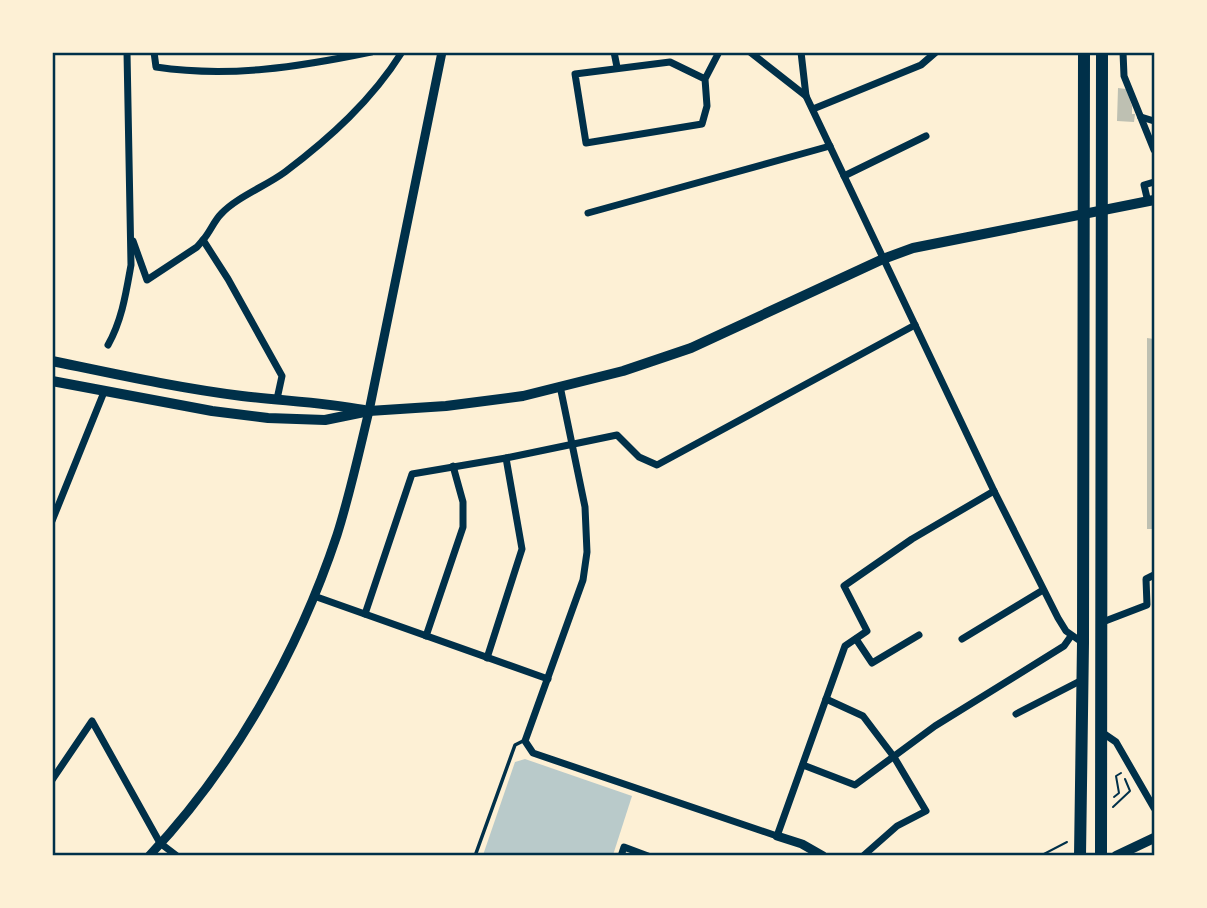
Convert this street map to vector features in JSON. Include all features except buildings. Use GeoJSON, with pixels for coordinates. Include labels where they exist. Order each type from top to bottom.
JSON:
{"type":"FeatureCollection","features":[{"type":"Feature","properties":{"kind":"highway"},"geometry":{"type":"LineString","coordinates":[[1080,856],[1083,680],[1084,52]]}},
{"type":"Feature","properties":{"kind":"highway"},"geometry":{"type":"LineString","coordinates":[[1101,856],[1102,52]]}},
{"type":"Feature","properties":{"kind":"main road"},"geometry":{"type":"LineString","coordinates":[[52,381],[212,411],[268,418],[324,420],[369,411],[523,396],[623,371],[691,348],[883,259],[913,248],[1151,201]]}},
{"type":"Feature","properties":{"kind":"main road"},"geometry":{"type":"LineString","coordinates":[[52,361],[208,391],[277,400],[318,401],[369,411]]}},
{"type":"Feature","properties":{"kind":"main road"},"geometry":{"type":"LineString","coordinates":[[1116,856],[1154,838]]}},
{"type":"Feature","properties":{"kind":"street"},"geometry":{"type":"LineString","coordinates":[[108,345],[116,332],[126,298],[131,265],[127,52]]}},
{"type":"Feature","properties":{"kind":"street"},"geometry":{"type":"LineString","coordinates":[[154,52],[156,66],[211,72],[305,66],[371,52]]}},
{"type":"Feature","properties":{"kind":"street"},"geometry":{"type":"LineString","coordinates":[[131,233],[147,280],[197,247],[222,213],[284,173],[335,132],[390,72],[402,52]]}},
{"type":"Feature","properties":{"kind":"street"},"geometry":{"type":"LineString","coordinates":[[149,856],[210,781],[240,736],[289,650],[314,596],[338,532],[369,411],[442,52]]}},
{"type":"Feature","properties":{"kind":"street"},"geometry":{"type":"LineString","coordinates":[[614,52],[617,67]]}},
{"type":"Feature","properties":{"kind":"street"},"geometry":{"type":"LineString","coordinates":[[705,79],[670,62],[575,74],[586,143],[702,124],[707,106],[705,79],[719,52]]}},
{"type":"Feature","properties":{"kind":"street"},"geometry":{"type":"LineString","coordinates":[[751,52],[806,96],[813,108],[1043,590],[1066,631],[1083,643]]}},
{"type":"Feature","properties":{"kind":"street"},"geometry":{"type":"LineString","coordinates":[[801,52],[806,96]]}},
{"type":"Feature","properties":{"kind":"street"},"geometry":{"type":"LineString","coordinates":[[813,108],[921,65],[936,52]]}},
{"type":"Feature","properties":{"kind":"street"},"geometry":{"type":"LineString","coordinates":[[1123,52],[1124,76],[1154,150]]}},
{"type":"Feature","properties":{"kind":"street"},"geometry":{"type":"LineString","coordinates":[[1141,117],[1154,121]]}},
{"type":"Feature","properties":{"kind":"street"},"geometry":{"type":"LineString","coordinates":[[844,176],[926,136]]}},
{"type":"Feature","properties":{"kind":"street"},"geometry":{"type":"LineString","coordinates":[[588,213],[830,146]]}},
{"type":"Feature","properties":{"kind":"street"},"geometry":{"type":"LineString","coordinates":[[1151,201],[1144,185],[1154,182]]}},
{"type":"Feature","properties":{"kind":"street"},"geometry":{"type":"LineString","coordinates":[[203,240],[282,376],[277,400]]}},
{"type":"Feature","properties":{"kind":"street"},"geometry":{"type":"LineString","coordinates":[[365,614],[412,474],[617,435],[639,457],[657,465],[915,325]]}},
{"type":"Feature","properties":{"kind":"street"},"geometry":{"type":"LineString","coordinates":[[559,386],[585,507],[587,552],[583,580],[525,741],[533,753],[802,844],[823,856]]}},
{"type":"Feature","properties":{"kind":"street"},"geometry":{"type":"LineString","coordinates":[[52,521],[104,392]]}},
{"type":"Feature","properties":{"kind":"street"},"geometry":{"type":"LineString","coordinates":[[487,658],[522,549],[506,458]]}},
{"type":"Feature","properties":{"kind":"street"},"geometry":{"type":"LineString","coordinates":[[426,636],[463,527],[463,502],[453,466]]}},
{"type":"Feature","properties":{"kind":"street"},"geometry":{"type":"LineString","coordinates":[[777,836],[845,646],[866,631],[844,586],[912,539],[994,491]]}},
{"type":"Feature","properties":{"kind":"street"},"geometry":{"type":"LineString","coordinates":[[1100,623],[1147,605],[1146,579],[1154,575]]}},
{"type":"Feature","properties":{"kind":"street"},"geometry":{"type":"LineString","coordinates":[[962,639],[1043,590]]}},
{"type":"Feature","properties":{"kind":"street"},"geometry":{"type":"LineString","coordinates":[[314,596],[548,679]]}},
{"type":"Feature","properties":{"kind":"street"},"geometry":{"type":"LineString","coordinates":[[856,639],[872,663],[919,635]]}},
{"type":"Feature","properties":{"kind":"street"},"geometry":{"type":"LineString","coordinates":[[803,765],[855,785],[935,726],[1064,646],[1072,636]]}},
{"type":"Feature","properties":{"kind":"street"},"geometry":{"type":"LineString","coordinates":[[1016,714],[1083,680]]}},
{"type":"Feature","properties":{"kind":"street"},"geometry":{"type":"LineString","coordinates":[[826,699],[863,716],[894,757],[926,811],[897,826],[863,856]]}},
{"type":"Feature","properties":{"kind":"street"},"geometry":{"type":"LineString","coordinates":[[52,780],[92,721],[160,843],[177,856]]}},
{"type":"Feature","properties":{"kind":"street"},"geometry":{"type":"LineString","coordinates":[[1100,730],[1116,742],[1154,808]]}},
{"type":"Feature","properties":{"kind":"street"},"geometry":{"type":"LineString","coordinates":[[621,856],[624,847],[648,856]]}},
{"type":"Feature","properties":{"kind":"lane"},"geometry":{"type":"LineString","coordinates":[[475,856],[515,745],[525,741]]}},
{"type":"Feature","properties":{"kind":"shaded area"},"geometry":{"type":"Polygon","coordinates":[[[525,759],[632,796],[613,855],[483,855],[515,762],[525,759]]]}}]}
